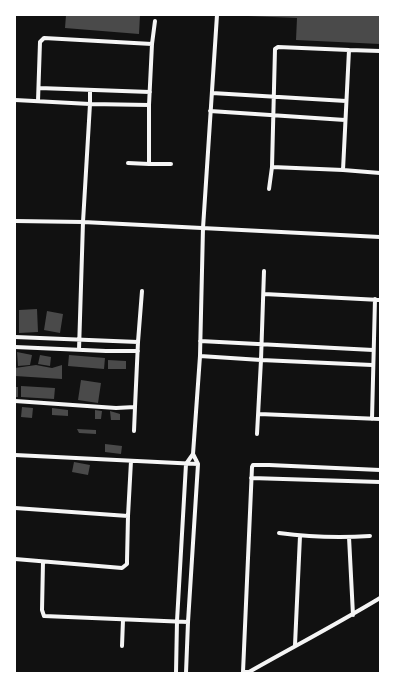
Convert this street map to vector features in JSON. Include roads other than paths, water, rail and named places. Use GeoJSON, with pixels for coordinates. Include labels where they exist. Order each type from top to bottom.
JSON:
{"type":"FeatureCollection","features":[{"type":"Feature","properties":{"kind":"street"},"geometry":{"type":"LineString","coordinates":[[186,673],[198,464],[193,454],[200,356],[203,228],[217,15]]}},
{"type":"Feature","properties":{"kind":"street"},"geometry":{"type":"LineString","coordinates":[[149,164],[149,105],[152,44],[155,21]]}},
{"type":"Feature","properties":{"kind":"street"},"geometry":{"type":"LineString","coordinates":[[38,101],[40,42],[44,38],[152,44]]}},
{"type":"Feature","properties":{"kind":"street"},"geometry":{"type":"LineString","coordinates":[[269,189],[272,167],[275,49],[278,47],[380,51]]}},
{"type":"Feature","properties":{"kind":"street"},"geometry":{"type":"LineString","coordinates":[[343,170],[349,50]]}},
{"type":"Feature","properties":{"kind":"street"},"geometry":{"type":"LineString","coordinates":[[39,88],[150,92]]}},
{"type":"Feature","properties":{"kind":"street"},"geometry":{"type":"LineString","coordinates":[[79,350],[83,222],[90,91]]}},
{"type":"Feature","properties":{"kind":"street"},"geometry":{"type":"LineString","coordinates":[[212,93],[273,98],[346,101]]}},
{"type":"Feature","properties":{"kind":"street"},"geometry":{"type":"LineString","coordinates":[[15,100],[90,104],[149,105]]}},
{"type":"Feature","properties":{"kind":"street"},"geometry":{"type":"LineString","coordinates":[[210,111],[345,120]]}},
{"type":"Feature","properties":{"kind":"street"},"geometry":{"type":"LineString","coordinates":[[128,163],[171,164]]}},
{"type":"Feature","properties":{"kind":"street"},"geometry":{"type":"LineString","coordinates":[[272,167],[380,173]]}},
{"type":"Feature","properties":{"kind":"street"},"geometry":{"type":"LineString","coordinates":[[15,221],[83,222],[380,238]]}},
{"type":"Feature","properties":{"kind":"street"},"geometry":{"type":"LineString","coordinates":[[257,434],[264,272]]}},
{"type":"Feature","properties":{"kind":"street"},"geometry":{"type":"LineString","coordinates":[[134,431],[142,291]]}},
{"type":"Feature","properties":{"kind":"street"},"geometry":{"type":"LineString","coordinates":[[264,294],[380,300]]}},
{"type":"Feature","properties":{"kind":"street"},"geometry":{"type":"LineString","coordinates":[[372,419],[372,365],[375,299]]}},
{"type":"Feature","properties":{"kind":"street"},"geometry":{"type":"LineString","coordinates":[[15,337],[138,342]]}},
{"type":"Feature","properties":{"kind":"street"},"geometry":{"type":"LineString","coordinates":[[200,341],[373,350]]}},
{"type":"Feature","properties":{"kind":"street"},"geometry":{"type":"LineString","coordinates":[[15,347],[138,351]]}},
{"type":"Feature","properties":{"kind":"street"},"geometry":{"type":"LineString","coordinates":[[200,356],[372,365]]}},
{"type":"Feature","properties":{"kind":"street"},"geometry":{"type":"LineString","coordinates":[[15,401],[135,408]]}},
{"type":"Feature","properties":{"kind":"street"},"geometry":{"type":"LineString","coordinates":[[259,414],[380,419]]}},
{"type":"Feature","properties":{"kind":"street"},"geometry":{"type":"LineString","coordinates":[[176,673],[177,622],[186,464],[193,454]]}},
{"type":"Feature","properties":{"kind":"street"},"geometry":{"type":"LineString","coordinates":[[15,455],[198,464]]}},
{"type":"Feature","properties":{"kind":"street"},"geometry":{"type":"LineString","coordinates":[[15,559],[122,568],[127,564],[130,461]]}},
{"type":"Feature","properties":{"kind":"street"},"geometry":{"type":"LineString","coordinates":[[380,470],[253,465],[251,478],[243,672],[249,672],[295,645],[353,615],[380,598]]}},
{"type":"Feature","properties":{"kind":"street"},"geometry":{"type":"LineString","coordinates":[[251,478],[380,482]]}},
{"type":"Feature","properties":{"kind":"street"},"geometry":{"type":"LineString","coordinates":[[15,508],[128,516]]}},
{"type":"Feature","properties":{"kind":"street"},"geometry":{"type":"LineString","coordinates":[[279,533],[300,536],[370,536]]}},
{"type":"Feature","properties":{"kind":"street"},"geometry":{"type":"LineString","coordinates":[[295,645],[300,536]]}},
{"type":"Feature","properties":{"kind":"street"},"geometry":{"type":"LineString","coordinates":[[349,537],[353,615]]}},
{"type":"Feature","properties":{"kind":"street"},"geometry":{"type":"LineString","coordinates":[[43,562],[42,610],[44,616],[188,622]]}},
{"type":"Feature","properties":{"kind":"street"},"geometry":{"type":"LineString","coordinates":[[122,646],[123,620]]}}]}
